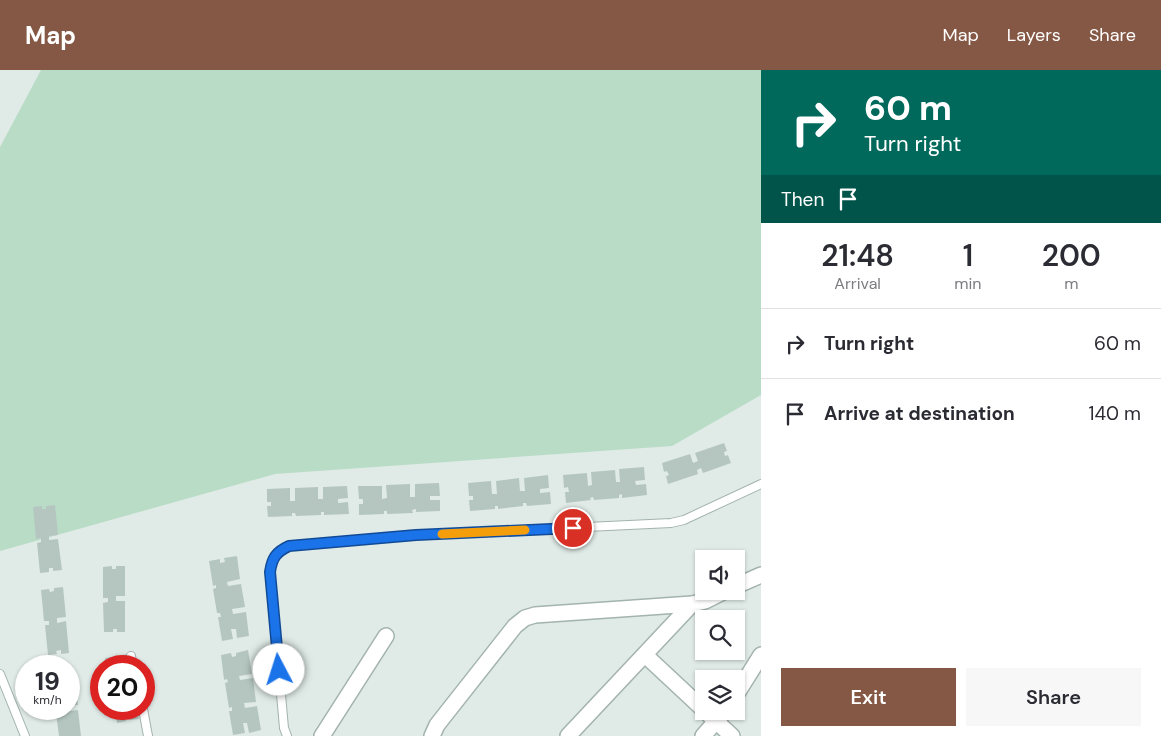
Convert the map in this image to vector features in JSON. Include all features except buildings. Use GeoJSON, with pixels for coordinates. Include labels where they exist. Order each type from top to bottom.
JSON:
{"type":"FeatureCollection","features":[{"type":"Feature","properties":{"kind":"street"},"geometry":{"type":"LineString","coordinates":[[745,582],[761,575]]}},
{"type":"Feature","properties":{"kind":"street"},"geometry":{"type":"LineString","coordinates":[[432,736],[437,726],[515,626],[524,618],[535,615],[692,604],[707,600]]}},
{"type":"Feature","properties":{"kind":"street"},"geometry":{"type":"LineString","coordinates":[[568,736],[692,604]]}},
{"type":"Feature","properties":{"kind":"street"},"geometry":{"type":"LineString","coordinates":[[322,736],[386,636]]}},
{"type":"Feature","properties":{"kind":"street"},"geometry":{"type":"LineString","coordinates":[[645,655],[695,701]]}},
{"type":"Feature","properties":{"kind":"street"},"geometry":{"type":"LineString","coordinates":[[745,681],[761,655]]}},
{"type":"Feature","properties":{"kind":"street"},"geometry":{"type":"LineString","coordinates":[[703,736],[718,720]]}},
{"type":"Feature","properties":{"kind":"street"},"geometry":{"type":"LineString","coordinates":[[723,720],[732,736]]}},
{"type":"Feature","properties":{"kind":"lane"},"geometry":{"type":"LineString","coordinates":[[287,736],[284,728],[270,572],[272,560],[278,551],[289,546],[416,535],[671,523],[684,520],[761,484]]}},
{"type":"Feature","properties":{"kind":"lane"},"geometry":{"type":"LineString","coordinates":[[0,674],[25,736]]}},
{"type":"Feature","properties":{"kind":"lane"},"geometry":{"type":"LineString","coordinates":[[144,720],[148,736]]}},
{"type":"Feature","properties":{"kind":"green space"},"geometry":{"type":"Polygon","coordinates":[[[41,70],[761,70],[761,395],[672,446],[275,474],[0,551],[0,147],[41,70]]]}},
{"type":"Feature","properties":{"kind":"slow traffic"},"geometry":{"type":"LineString","coordinates":[[442,534],[525,530]]}},
{"type":"Feature","properties":{"kind":"route"},"geometry":{"type":"LineString","coordinates":[[279,670],[270,572],[272,560],[278,551],[289,546],[416,535],[573,528]]}}]}
